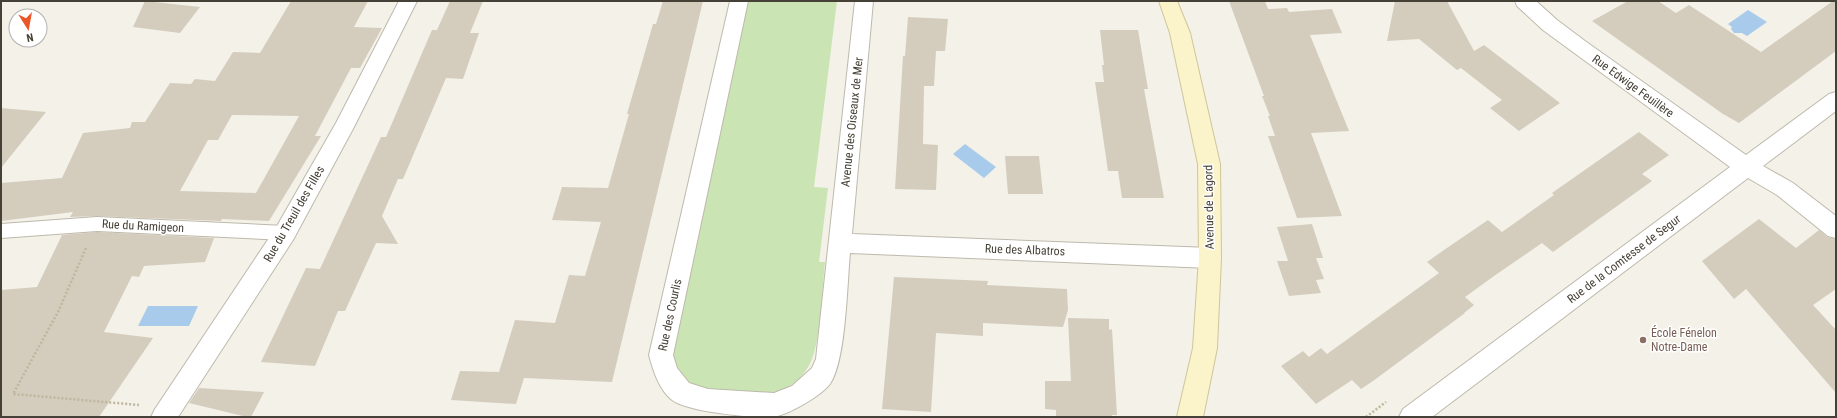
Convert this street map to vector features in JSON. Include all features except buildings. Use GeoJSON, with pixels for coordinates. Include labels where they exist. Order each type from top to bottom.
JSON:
{"type":"FeatureCollection","features":[{"type":"Feature","properties":{"kind":"street","name":"Rue du Treuil des Filles"},"geometry":{"type":"LineString","coordinates":[[168,412],[285,233],[344,127],[408,1]]}},
{"type":"Feature","properties":{"kind":"street","name":"Rue des Courlis"},"geometry":{"type":"LineString","coordinates":[[739,1],[661,355],[666,374],[681,392],[708,401],[774,405],[801,394],[821,376],[828,359],[839,243]]}},
{"type":"Feature","properties":{"kind":"street","name":"Avenue des Oiseaux de Mer"},"geometry":{"type":"LineString","coordinates":[[839,243],[864,1]]}},
{"type":"Feature","properties":{"kind":"street","name":"Avenue de Lagord"},"geometry":{"type":"LineString","coordinates":[[1168,1],[1180,33],[1209,164],[1210,258],[1205,348],[1190,417]]}},
{"type":"Feature","properties":{"kind":"street","name":"Rue Edwige Feuillère"},"geometry":{"type":"LineString","coordinates":[[1524,1],[1578,46],[1745,166],[1785,189],[1836,229]]}},
{"type":"Feature","properties":{"kind":"street","name":"Rue de la Comtesse de Segur"},"geometry":{"type":"LineString","coordinates":[[1412,417],[1672,223],[1745,166],[1836,100]]}},
{"type":"Feature","properties":{"kind":"street","name":"Rue des Albatros"},"geometry":{"type":"LineString","coordinates":[[839,243],[1210,258]]}},
{"type":"Feature","properties":{"kind":"lane","name":"Rue du Ramigeon"},"geometry":{"type":"LineString","coordinates":[[1,231],[97,224],[285,233]]}},
{"type":"Feature","properties":{"kind":"path"},"geometry":{"type":"LineString","coordinates":[[97,224],[58,312],[13,394],[168,412]]}},
{"type":"Feature","properties":{"kind":"path"},"geometry":{"type":"LineString","coordinates":[[1366,417],[1391,398]]}},
{"type":"Feature","properties":{"kind":"green space"},"geometry":{"type":"Polygon","coordinates":[[[742,1],[837,1],[814,187],[828,188],[819,262],[825,262],[816,347],[808,367],[800,378],[793,384],[773,392],[735,394],[709,391],[691,384],[682,375],[672,354],[742,1]]]}},
{"type":"Feature","properties":{"kind":"water"},"geometry":{"type":"Polygon","coordinates":[[[1748,10],[1767,22],[1747,36],[1742,33],[1734,33],[1731,29],[1732,27],[1728,24],[1748,10]]]}},
{"type":"Feature","properties":{"kind":"water"},"geometry":{"type":"Polygon","coordinates":[[[965,144],[996,167],[984,178],[953,154],[965,144]]]}},
{"type":"Feature","properties":{"kind":"water"},"geometry":{"type":"Polygon","coordinates":[[[148,306],[198,306],[189,326],[138,326],[148,306]]]}},
{"type":"Feature","properties":{"kind":"place","name":"École Fénelon Notre-Dame"},"geometry":{"type":"Point","coordinates":[1643,340]}}]}
